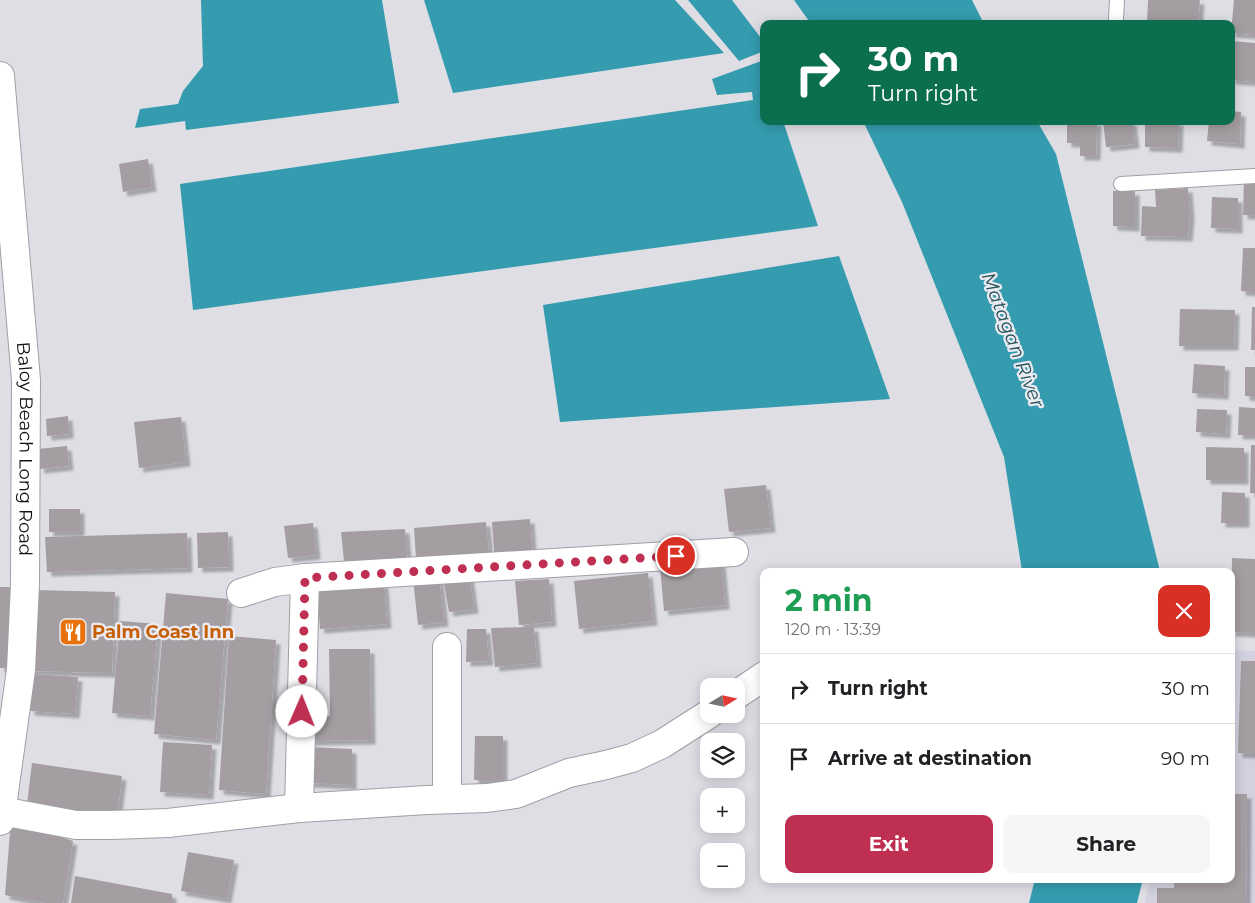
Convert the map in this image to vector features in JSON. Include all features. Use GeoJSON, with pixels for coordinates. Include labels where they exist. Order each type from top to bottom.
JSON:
{"type":"FeatureCollection","features":[{"type":"Feature","properties":{"kind":"street","name":"Baloy Beach Long Road"},"geometry":{"type":"LineString","coordinates":[[0,76],[26,380],[25,584],[21,670],[0,816]]}},
{"type":"Feature","properties":{"kind":"street"},"geometry":{"type":"LineString","coordinates":[[242,593],[275,582],[305,578],[734,552]]}},
{"type":"Feature","properties":{"kind":"street"},"geometry":{"type":"LineString","coordinates":[[299,808],[305,578]]}},
{"type":"Feature","properties":{"kind":"street"},"geometry":{"type":"LineString","coordinates":[[447,647],[447,799]]}},
{"type":"Feature","properties":{"kind":"street"},"geometry":{"type":"LineString","coordinates":[[745,689],[760,679]]}},
{"type":"Feature","properties":{"kind":"street"},"geometry":{"type":"LineString","coordinates":[[0,816],[76,825],[168,823],[299,808],[487,798],[516,794],[569,773],[632,758],[662,744],[700,720]]}},
{"type":"Feature","properties":{"kind":"lane"},"geometry":{"type":"LineString","coordinates":[[1116,19],[1117,0]]}},
{"type":"Feature","properties":{"kind":"lane"},"geometry":{"type":"LineString","coordinates":[[1121,184],[1255,176]]}},
{"type":"Feature","properties":{"kind":"shaded area"},"geometry":{"type":"Polygon","coordinates":[[[1235,650],[1255,651],[1255,903],[1145,903],[1149,883],[1235,883],[1235,650]]]}},
{"type":"Feature","properties":{"kind":"water"},"geometry":{"type":"Polygon","coordinates":[[[201,0],[382,0],[399,103],[186,130],[185,121],[135,128],[140,109],[178,104],[183,91],[203,66],[201,0]]]}},
{"type":"Feature","properties":{"kind":"water"},"geometry":{"type":"Polygon","coordinates":[[[424,0],[675,0],[724,53],[453,93],[424,0]]]}},
{"type":"Feature","properties":{"kind":"water"},"geometry":{"type":"Polygon","coordinates":[[[688,0],[732,0],[760,37],[760,53],[739,61],[688,0]]]}},
{"type":"Feature","properties":{"kind":"water"},"geometry":{"type":"Polygon","coordinates":[[[794,0],[972,0],[982,20],[808,20],[794,0]]]}},
{"type":"Feature","properties":{"kind":"water"},"geometry":{"type":"Polygon","coordinates":[[[760,61],[760,125],[784,125],[818,226],[193,310],[180,184],[753,100],[752,92],[717,95],[712,79],[760,61]]]}},
{"type":"Feature","properties":{"kind":"water","name":"Matagan River"},"geometry":{"type":"Polygon","coordinates":[[[865,125],[1039,125],[1056,154],[1159,568],[1022,568],[1004,457],[902,202],[865,125]]]}},
{"type":"Feature","properties":{"kind":"water"},"geometry":{"type":"Polygon","coordinates":[[[839,256],[890,399],[560,422],[543,305],[839,256]]]}},
{"type":"Feature","properties":{"kind":"water"},"geometry":{"type":"Polygon","coordinates":[[[1034,883],[1142,883],[1137,903],[1029,903],[1034,883]]]}},
{"type":"Feature","properties":{"kind":"building"},"geometry":{"type":"Polygon","coordinates":[[[1148,0],[1200,0],[1198,20],[1147,20],[1148,0]]]}},
{"type":"Feature","properties":{"kind":"building"},"geometry":{"type":"Polygon","coordinates":[[[1234,0],[1255,0],[1255,35],[1235,33],[1235,20],[1232,20],[1234,0]]]}},
{"type":"Feature","properties":{"kind":"building"},"geometry":{"type":"Polygon","coordinates":[[[1235,41],[1255,43],[1255,82],[1235,80],[1235,41]]]}},
{"type":"Feature","properties":{"kind":"building"},"geometry":{"type":"Polygon","coordinates":[[[1235,111],[1241,112],[1240,144],[1207,141],[1209,125],[1235,125],[1235,111]]]}},
{"type":"Feature","properties":{"kind":"building"},"geometry":{"type":"Polygon","coordinates":[[[1067,125],[1097,125],[1096,156],[1080,156],[1080,143],[1067,143],[1067,125]]]}},
{"type":"Feature","properties":{"kind":"building"},"geometry":{"type":"Polygon","coordinates":[[[1103,125],[1133,125],[1135,144],[1106,147],[1103,125]]]}},
{"type":"Feature","properties":{"kind":"building"},"geometry":{"type":"Polygon","coordinates":[[[1145,125],[1179,125],[1178,148],[1145,147],[1145,125]]]}},
{"type":"Feature","properties":{"kind":"building"},"geometry":{"type":"Polygon","coordinates":[[[148,159],[152,187],[123,192],[119,164],[148,159]]]}},
{"type":"Feature","properties":{"kind":"building"},"geometry":{"type":"Polygon","coordinates":[[[1244,180],[1255,180],[1255,215],[1243,215],[1244,180]]]}},
{"type":"Feature","properties":{"kind":"building"},"geometry":{"type":"Polygon","coordinates":[[[1188,188],[1190,216],[1188,237],[1141,236],[1142,206],[1156,207],[1155,190],[1188,188]]]}},
{"type":"Feature","properties":{"kind":"building"},"geometry":{"type":"Polygon","coordinates":[[[1113,191],[1135,191],[1135,227],[1113,226],[1113,191]]]}},
{"type":"Feature","properties":{"kind":"building"},"geometry":{"type":"Polygon","coordinates":[[[1212,197],[1238,198],[1238,229],[1211,228],[1212,197]]]}},
{"type":"Feature","properties":{"kind":"building"},"geometry":{"type":"Polygon","coordinates":[[[1243,248],[1255,248],[1255,292],[1241,291],[1243,248]]]}},
{"type":"Feature","properties":{"kind":"building"},"geometry":{"type":"Polygon","coordinates":[[[1252,307],[1255,307],[1255,350],[1251,350],[1252,307]]]}},
{"type":"Feature","properties":{"kind":"building"},"geometry":{"type":"Polygon","coordinates":[[[1180,309],[1235,310],[1234,346],[1179,346],[1180,309]]]}},
{"type":"Feature","properties":{"kind":"building"},"geometry":{"type":"Polygon","coordinates":[[[1194,364],[1225,366],[1224,395],[1192,393],[1194,364]]]}},
{"type":"Feature","properties":{"kind":"building"},"geometry":{"type":"Polygon","coordinates":[[[1245,367],[1255,367],[1255,397],[1245,396],[1245,367]]]}},
{"type":"Feature","properties":{"kind":"building"},"geometry":{"type":"Polygon","coordinates":[[[1239,407],[1255,408],[1255,435],[1238,435],[1239,407]]]}},
{"type":"Feature","properties":{"kind":"building"},"geometry":{"type":"Polygon","coordinates":[[[1197,409],[1227,410],[1226,434],[1196,432],[1197,409]]]}},
{"type":"Feature","properties":{"kind":"building"},"geometry":{"type":"Polygon","coordinates":[[[68,416],[69,434],[47,436],[46,419],[68,416]]]}},
{"type":"Feature","properties":{"kind":"building"},"geometry":{"type":"Polygon","coordinates":[[[181,417],[186,462],[139,468],[134,422],[181,417]]]}},
{"type":"Feature","properties":{"kind":"building"},"geometry":{"type":"Polygon","coordinates":[[[1251,445],[1255,445],[1255,493],[1250,493],[1251,445]]]}},
{"type":"Feature","properties":{"kind":"building"},"geometry":{"type":"Polygon","coordinates":[[[67,446],[69,466],[40,469],[38,449],[67,446]]]}},
{"type":"Feature","properties":{"kind":"building"},"geometry":{"type":"Polygon","coordinates":[[[1206,447],[1244,448],[1244,480],[1206,480],[1206,447]]]}},
{"type":"Feature","properties":{"kind":"building"},"geometry":{"type":"Polygon","coordinates":[[[766,485],[771,528],[729,532],[724,489],[766,485]]]}},
{"type":"Feature","properties":{"kind":"building"},"geometry":{"type":"Polygon","coordinates":[[[1222,492],[1245,493],[1245,523],[1221,523],[1222,492]]]}},
{"type":"Feature","properties":{"kind":"building"},"geometry":{"type":"Polygon","coordinates":[[[49,509],[80,509],[80,532],[49,532],[49,509]]]}},
{"type":"Feature","properties":{"kind":"building"},"geometry":{"type":"Polygon","coordinates":[[[530,519],[533,560],[495,564],[492,522],[530,519]]]}},
{"type":"Feature","properties":{"kind":"building"},"geometry":{"type":"Polygon","coordinates":[[[486,522],[489,553],[416,559],[414,528],[486,522]]]}},
{"type":"Feature","properties":{"kind":"building"},"geometry":{"type":"Polygon","coordinates":[[[313,523],[316,555],[288,558],[284,526],[313,523]]]}},
{"type":"Feature","properties":{"kind":"building"},"geometry":{"type":"Polygon","coordinates":[[[405,529],[408,566],[345,571],[341,532],[405,529]]]}},
{"type":"Feature","properties":{"kind":"building"},"geometry":{"type":"Polygon","coordinates":[[[228,532],[229,567],[198,568],[197,533],[228,532]]]}},
{"type":"Feature","properties":{"kind":"building"},"geometry":{"type":"Polygon","coordinates":[[[187,533],[188,568],[47,572],[45,537],[187,533]]]}},
{"type":"Feature","properties":{"kind":"building"},"geometry":{"type":"Polygon","coordinates":[[[1232,558],[1255,559],[1255,633],[1235,632],[1235,568],[1232,568],[1232,558]]]}},
{"type":"Feature","properties":{"kind":"building"},"geometry":{"type":"Polygon","coordinates":[[[721,560],[725,605],[664,611],[660,566],[721,560]]]}},
{"type":"Feature","properties":{"kind":"building"},"geometry":{"type":"Polygon","coordinates":[[[469,573],[474,609],[449,612],[443,577],[469,573]]]}},
{"type":"Feature","properties":{"kind":"building"},"geometry":{"type":"Polygon","coordinates":[[[648,573],[653,621],[579,629],[574,581],[648,573]]]}},
{"type":"Feature","properties":{"kind":"building"},"geometry":{"type":"Polygon","coordinates":[[[439,576],[444,622],[418,625],[413,579],[439,576]]]}},
{"type":"Feature","properties":{"kind":"building"},"geometry":{"type":"Polygon","coordinates":[[[549,579],[552,622],[519,625],[515,581],[549,579]]]}},
{"type":"Feature","properties":{"kind":"building"},"geometry":{"type":"Polygon","coordinates":[[[384,583],[387,624],[320,629],[317,589],[384,583]]]}},
{"type":"Feature","properties":{"kind":"building"},"geometry":{"type":"Polygon","coordinates":[[[0,587],[12,587],[9,668],[0,668],[0,587]]]}},
{"type":"Feature","properties":{"kind":"building","name":"Palm Coast Inn"},"geometry":{"type":"Polygon","coordinates":[[[33,590],[115,592],[112,673],[30,671],[33,590]]]}},
{"type":"Feature","properties":{"kind":"building"},"geometry":{"type":"Polygon","coordinates":[[[166,593],[228,599],[216,740],[154,734],[166,593]]]}},
{"type":"Feature","properties":{"kind":"building"},"geometry":{"type":"Polygon","coordinates":[[[120,621],[158,624],[150,716],[112,713],[120,621]]]}},
{"type":"Feature","properties":{"kind":"building"},"geometry":{"type":"Polygon","coordinates":[[[534,627],[537,663],[495,667],[491,628],[534,627]]]}},
{"type":"Feature","properties":{"kind":"building"},"geometry":{"type":"Polygon","coordinates":[[[467,629],[486,629],[489,661],[466,662],[467,629]]]}},
{"type":"Feature","properties":{"kind":"building"},"geometry":{"type":"Polygon","coordinates":[[[229,636],[276,640],[266,794],[219,790],[229,636]]]}},
{"type":"Feature","properties":{"kind":"building"},"geometry":{"type":"Polygon","coordinates":[[[329,649],[370,649],[371,740],[308,741],[308,716],[330,716],[329,649]]]}},
{"type":"Feature","properties":{"kind":"building"},"geometry":{"type":"Polygon","coordinates":[[[1241,661],[1255,661],[1255,754],[1238,753],[1241,661]]]}},
{"type":"Feature","properties":{"kind":"building"},"geometry":{"type":"Polygon","coordinates":[[[33,674],[78,677],[75,714],[30,711],[33,674]]]}},
{"type":"Feature","properties":{"kind":"building"},"geometry":{"type":"Polygon","coordinates":[[[475,736],[503,736],[503,780],[474,780],[475,736]]]}},
{"type":"Feature","properties":{"kind":"building"},"geometry":{"type":"Polygon","coordinates":[[[163,742],[212,745],[209,795],[160,792],[163,742]]]}},
{"type":"Feature","properties":{"kind":"building"},"geometry":{"type":"Polygon","coordinates":[[[310,747],[352,749],[352,785],[308,783],[310,747]]]}},
{"type":"Feature","properties":{"kind":"building"},"geometry":{"type":"Polygon","coordinates":[[[32,763],[122,776],[117,817],[27,804],[32,763]]]}},
{"type":"Feature","properties":{"kind":"building"},"geometry":{"type":"Polygon","coordinates":[[[1235,794],[1247,794],[1246,903],[1157,903],[1157,888],[1174,888],[1174,883],[1235,883],[1235,794]]]}},
{"type":"Feature","properties":{"kind":"building"},"geometry":{"type":"Polygon","coordinates":[[[11,820],[73,841],[63,903],[45,903],[5,895],[11,820]]]}},
{"type":"Feature","properties":{"kind":"building"},"geometry":{"type":"Polygon","coordinates":[[[188,852],[234,860],[227,899],[181,891],[188,852]]]}},
{"type":"Feature","properties":{"kind":"building"},"geometry":{"type":"Polygon","coordinates":[[[75,876],[172,894],[172,903],[71,903],[75,876]]]}},
{"type":"Feature","properties":{"kind":"place","name":"Palm Coast Inn"},"geometry":{"type":"Point","coordinates":[73,632]}},
{"type":"Feature","properties":{"kind":"route"},"geometry":{"type":"LineString","coordinates":[[302,712],[305,578],[676,556]]}}]}
